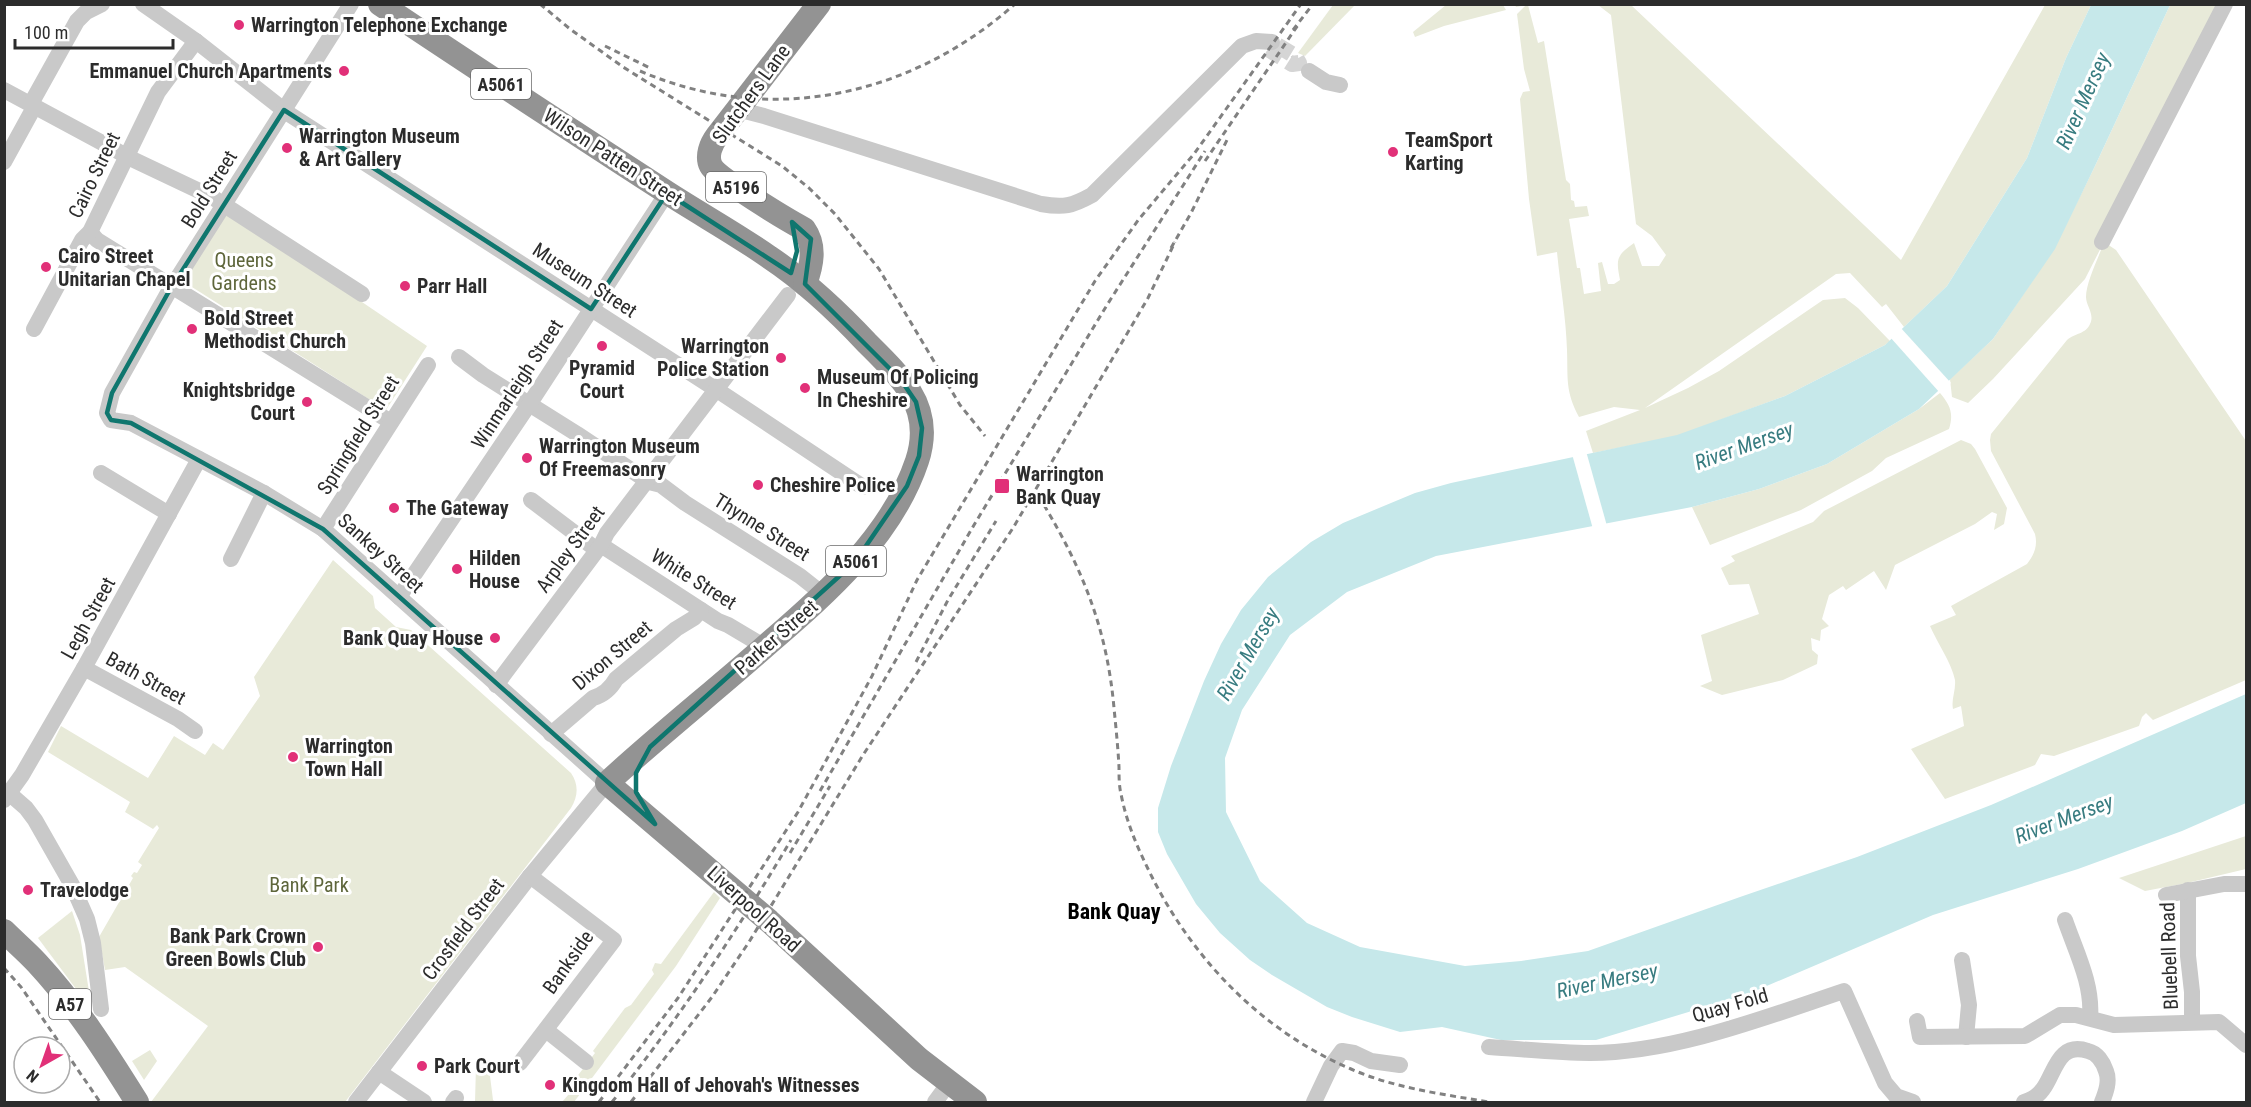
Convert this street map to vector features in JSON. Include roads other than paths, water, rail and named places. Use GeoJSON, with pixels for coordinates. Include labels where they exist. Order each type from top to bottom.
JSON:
{"type":"FeatureCollection","features":[{"type":"Feature","properties":{"kind":"highway","name":"Wilson Patten Street"},"geometry":{"type":"LineString","coordinates":[[380,4],[667,193],[757,249],[794,283],[854,329],[897,374],[912,396]]}},
{"type":"Feature","properties":{"kind":"highway","name":"Slutchers Lane"},"geometry":{"type":"LineString","coordinates":[[794,283],[797,243],[792,222],[722,178],[713,169],[709,154],[732,116],[819,4]]}},
{"type":"Feature","properties":{"kind":"highway","name":"Parker Street"},"geometry":{"type":"LineString","coordinates":[[607,783],[824,595],[868,546],[897,503],[919,456],[922,436],[921,419],[912,396]]}},
{"type":"Feature","properties":{"kind":"highway"},"geometry":{"type":"LineString","coordinates":[[650,747],[636,773],[636,792],[645,812],[655,824]]}},
{"type":"Feature","properties":{"kind":"highway","name":"Liverpool Road"},"geometry":{"type":"LineString","coordinates":[[607,783],[725,882],[949,1083],[977,1102]]}},
{"type":"Feature","properties":{"kind":"highway","name":"A57"},"geometry":{"type":"LineString","coordinates":[[4,913],[30,944],[37,962]]}},
{"type":"Feature","properties":{"kind":"highway","name":"A57"},"geometry":{"type":"LineString","coordinates":[[4,930],[21,949],[37,962],[90,1031],[137,1102]]}},
{"type":"Feature","properties":{"kind":"highway","name":"Liverpool Road"},"geometry":{"type":"LineString","coordinates":[[898,1039],[931,1056],[973,1092],[977,1102]]}},
{"type":"Feature","properties":{"kind":"street"},"geometry":{"type":"LineString","coordinates":[[4,162],[32,111],[33,100],[80,17],[80,8],[102,4]]}},
{"type":"Feature","properties":{"kind":"street","name":"Museum Street"},"geometry":{"type":"LineString","coordinates":[[143,4],[196,41],[284,110],[863,487]]}},
{"type":"Feature","properties":{"kind":"street","name":"Bold Street"},"geometry":{"type":"LineString","coordinates":[[109,399],[172,286],[351,4]]}},
{"type":"Feature","properties":{"kind":"street"},"geometry":{"type":"LineString","coordinates":[[2103,242],[2225,4]]}},
{"type":"Feature","properties":{"kind":"street","name":"Cairo Street"},"geometry":{"type":"LineString","coordinates":[[34,329],[82,240],[90,232],[164,82],[196,41]]}},
{"type":"Feature","properties":{"kind":"street"},"geometry":{"type":"LineString","coordinates":[[732,116],[764,116],[1041,204],[1073,205],[1092,195],[1242,46],[1256,41],[1268,44]]}},
{"type":"Feature","properties":{"kind":"street"},"geometry":{"type":"LineString","coordinates":[[1309,71],[1326,82],[1340,85]]}},
{"type":"Feature","properties":{"kind":"street"},"geometry":{"type":"LineString","coordinates":[[4,90],[224,204],[362,294]]}},
{"type":"Feature","properties":{"kind":"street","name":"Winmarleigh Street"},"geometry":{"type":"LineString","coordinates":[[399,597],[530,404],[667,193]]}},
{"type":"Feature","properties":{"kind":"street"},"geometry":{"type":"LineString","coordinates":[[90,232],[97,240],[391,422]]}},
{"type":"Feature","properties":{"kind":"street","name":"Arpley Street"},"geometry":{"type":"LineString","coordinates":[[496,685],[599,548],[607,532],[704,402],[717,390],[794,283]]}},
{"type":"Feature","properties":{"kind":"street","name":"Thynne Street"},"geometry":{"type":"LineString","coordinates":[[459,357],[483,375],[646,480],[661,485],[685,503],[800,576],[824,595]]}},
{"type":"Feature","properties":{"kind":"street","name":"Springfield Street"},"geometry":{"type":"LineString","coordinates":[[323,529],[428,365]]}},
{"type":"Feature","properties":{"kind":"street","name":"Sankey Street"},"geometry":{"type":"LineString","coordinates":[[109,399],[107,413],[111,420],[131,423],[264,493],[323,529],[607,783]]}},
{"type":"Feature","properties":{"kind":"street","name":"Legh Street"},"geometry":{"type":"LineString","coordinates":[[4,812],[7,797],[84,668],[199,459]]}},
{"type":"Feature","properties":{"kind":"street"},"geometry":{"type":"LineString","coordinates":[[101,473],[169,514]]}},
{"type":"Feature","properties":{"kind":"street"},"geometry":{"type":"LineString","coordinates":[[231,559],[264,493]]}},
{"type":"Feature","properties":{"kind":"street","name":"White Street"},"geometry":{"type":"LineString","coordinates":[[531,500],[599,548],[765,647]]}},
{"type":"Feature","properties":{"kind":"street","name":"Dixon Street"},"geometry":{"type":"LineString","coordinates":[[551,734],[593,698],[600,696],[613,685],[619,676],[674,631],[694,618],[700,610]]}},
{"type":"Feature","properties":{"kind":"street","name":"Bath Street"},"geometry":{"type":"LineString","coordinates":[[84,668],[188,729]]}},
{"type":"Feature","properties":{"kind":"street","name":"Crosfield Street"},"geometry":{"type":"LineString","coordinates":[[356,1102],[530,876],[607,783]]}},
{"type":"Feature","properties":{"kind":"street"},"geometry":{"type":"LineString","coordinates":[[7,797],[27,808],[72,885],[87,919],[93,943],[101,1009]]}},
{"type":"Feature","properties":{"kind":"street","name":"Bankside"},"geometry":{"type":"LineString","coordinates":[[520,1063],[614,940],[530,876]]}},
{"type":"Feature","properties":{"kind":"street"},"geometry":{"type":"LineString","coordinates":[[2166,895],[2224,884],[2247,884]]}},
{"type":"Feature","properties":{"kind":"street","name":"Bluebell Road"},"geometry":{"type":"LineString","coordinates":[[2188,890],[2188,956],[2192,992],[2192,1022]]}},
{"type":"Feature","properties":{"kind":"street"},"geometry":{"type":"LineString","coordinates":[[2065,920],[2088,984],[2092,1002],[2090,1018]]}},
{"type":"Feature","properties":{"kind":"street"},"geometry":{"type":"LineString","coordinates":[[1962,960],[1969,1005],[1966,1037]]}},
{"type":"Feature","properties":{"kind":"street","name":"Quay Fold"},"geometry":{"type":"LineString","coordinates":[[1489,1047],[1590,1053],[1653,1047],[1759,1020],[1844,991],[1885,1083],[1896,1096],[1913,1102]]}},
{"type":"Feature","properties":{"kind":"street"},"geometry":{"type":"LineString","coordinates":[[1918,1029],[1966,1037],[2025,1036],[2060,1015],[2076,1015],[2114,1024],[2219,1022],[2247,1045]]}},
{"type":"Feature","properties":{"kind":"street"},"geometry":{"type":"LineString","coordinates":[[546,1030],[586,1062]]}},
{"type":"Feature","properties":{"kind":"street"},"geometry":{"type":"LineString","coordinates":[[2024,1102],[2037,1096],[2055,1064],[2067,1052],[2075,1049],[2091,1051],[2104,1065],[2108,1076],[2102,1102]]}},
{"type":"Feature","properties":{"kind":"street"},"geometry":{"type":"LineString","coordinates":[[1314,1102],[1331,1066],[1341,1051],[1354,1053],[1371,1061],[1400,1065]]}},
{"type":"Feature","properties":{"kind":"street"},"geometry":{"type":"LineString","coordinates":[[379,1072],[424,1102]]}},
{"type":"Feature","properties":{"kind":"street"},"geometry":{"type":"LineString","coordinates":[[934,1102],[949,1083]]}},
{"type":"Feature","properties":{"kind":"water","name":"River Mersey"},"geometry":{"type":"Polygon","coordinates":[[[2091,5],[2170,5],[2055,249],[1993,339],[1919,409],[1827,464],[1759,489],[1692,507],[1436,556],[1347,592],[1290,635],[1242,710],[1225,758],[1226,812],[1260,881],[1307,923],[1360,947],[1465,966],[1521,961],[1588,951],[1857,857],[1991,805],[2246,694],[2246,803],[2182,831],[2078,869],[1933,915],[1748,994],[1596,1040],[1501,1040],[1442,1027],[1400,1032],[1327,1007],[1250,960],[1220,933],[1196,904],[1167,854],[1158,832],[1158,808],[1171,766],[1221,644],[1241,610],[1268,577],[1311,542],[1343,523],[1415,493],[1451,483],[1677,435],[1785,396],[1885,345],[1947,286],[2027,158],[2066,58],[2091,5]]]}},
{"type":"Feature","properties":{"kind":"tunnel"},"geometry":{"type":"LineString","coordinates":[[1268,49],[1292,64],[1299,63],[1295,56],[1272,42]]}},
{"type":"Feature","properties":{"kind":"railway"},"geometry":{"type":"LineString","coordinates":[[540,4],[623,67],[782,166],[809,188],[835,214],[879,269],[960,405],[985,436]]}},
{"type":"Feature","properties":{"kind":"railway"},"geometry":{"type":"LineString","coordinates":[[640,71],[689,88],[739,97],[788,99],[837,93],[884,81],[930,62],[974,36],[1015,4]]}},
{"type":"Feature","properties":{"kind":"railway"},"geometry":{"type":"LineString","coordinates":[[599,1102],[678,998],[798,812],[872,676],[917,580],[1095,281],[1139,219],[1194,154],[1301,4]]}},
{"type":"Feature","properties":{"kind":"railway"},"geometry":{"type":"LineString","coordinates":[[1293,30],[1313,4]]}},
{"type":"Feature","properties":{"kind":"railway"},"geometry":{"type":"LineString","coordinates":[[1205,161],[1298,25]]}},
{"type":"Feature","properties":{"kind":"railway"},"geometry":{"type":"LineString","coordinates":[[605,46],[650,68]]}},
{"type":"Feature","properties":{"kind":"railway"},"geometry":{"type":"LineString","coordinates":[[1171,248],[1228,138]]}},
{"type":"Feature","properties":{"kind":"railway"},"geometry":{"type":"LineString","coordinates":[[820,791],[974,525],[1107,305],[1205,151]]}},
{"type":"Feature","properties":{"kind":"railway"},"geometry":{"type":"LineString","coordinates":[[631,1102],[712,997],[749,942],[863,755],[1013,528],[1148,298],[1175,242]]}},
{"type":"Feature","properties":{"kind":"railway"},"geometry":{"type":"LineString","coordinates":[[1044,505],[1082,578],[1106,653],[1117,738],[1120,791],[1130,827],[1153,879],[1170,910],[1190,939],[1236,992],[1261,1015],[1289,1036],[1319,1054],[1367,1076],[1384,1081],[1418,1090],[1488,1102]]}},
{"type":"Feature","properties":{"kind":"railway"},"geometry":{"type":"LineString","coordinates":[[916,662],[948,600],[996,521]]}},
{"type":"Feature","properties":{"kind":"railway"},"geometry":{"type":"LineString","coordinates":[[790,853],[830,786]]}},
{"type":"Feature","properties":{"kind":"railway"},"geometry":{"type":"LineString","coordinates":[[612,1102],[706,974],[750,908],[791,840]]}},
{"type":"Feature","properties":{"kind":"railway"},"geometry":{"type":"LineString","coordinates":[[4,968],[21,987],[100,1102]]}},
{"type":"Feature","properties":{"kind":"place","name":"Warrington Telephone Exchange"},"geometry":{"type":"Point","coordinates":[239,25]}},
{"type":"Feature","properties":{"kind":"place","name":"Emmanuel Church Apartments"},"geometry":{"type":"Point","coordinates":[344,71]}},
{"type":"Feature","properties":{"kind":"place","name":"Warrington Museum & Art Gallery"},"geometry":{"type":"Point","coordinates":[287,148]}},
{"type":"Feature","properties":{"kind":"place","name":"TeamSport Karting"},"geometry":{"type":"Point","coordinates":[1393,152]}},
{"type":"Feature","properties":{"kind":"place","name":"Cairo Street Unitarian Chapel"},"geometry":{"type":"Point","coordinates":[46,267]}},
{"type":"Feature","properties":{"kind":"place","name":"Parr Hall"},"geometry":{"type":"Point","coordinates":[405,286]}},
{"type":"Feature","properties":{"kind":"place","name":"Bold Street Methodist Church"},"geometry":{"type":"Point","coordinates":[192,329]}},
{"type":"Feature","properties":{"kind":"place","name":"Pyramid Court"},"geometry":{"type":"Point","coordinates":[602,346]}},
{"type":"Feature","properties":{"kind":"place","name":"Warrington Police Station"},"geometry":{"type":"Point","coordinates":[781,358]}},
{"type":"Feature","properties":{"kind":"place","name":"Museum Of Policing In Cheshire"},"geometry":{"type":"Point","coordinates":[805,388]}},
{"type":"Feature","properties":{"kind":"place","name":"Knightsbridge Court"},"geometry":{"type":"Point","coordinates":[307,402]}},
{"type":"Feature","properties":{"kind":"place","name":"Warrington Museum Of Freemasonry"},"geometry":{"type":"Point","coordinates":[527,458]}},
{"type":"Feature","properties":{"kind":"place","name":"Cheshire Police"},"geometry":{"type":"Point","coordinates":[758,485]}},
{"type":"Feature","properties":{"kind":"place","name":"Warrington Bank Quay"},"geometry":{"type":"Point","coordinates":[1002,486]}},
{"type":"Feature","properties":{"kind":"place","name":"The Gateway"},"geometry":{"type":"Point","coordinates":[394,508]}},
{"type":"Feature","properties":{"kind":"place","name":"Hilden House"},"geometry":{"type":"Point","coordinates":[457,569]}},
{"type":"Feature","properties":{"kind":"place","name":"Bank Quay House"},"geometry":{"type":"Point","coordinates":[495,638]}},
{"type":"Feature","properties":{"kind":"place","name":"Warrington Town Hall"},"geometry":{"type":"Point","coordinates":[293,757]}},
{"type":"Feature","properties":{"kind":"place","name":"Travelodge"},"geometry":{"type":"Point","coordinates":[28,890]}},
{"type":"Feature","properties":{"kind":"place","name":"Bank Park Crown Green Bowls Club"},"geometry":{"type":"Point","coordinates":[318,947]}},
{"type":"Feature","properties":{"kind":"place","name":"Park Court"},"geometry":{"type":"Point","coordinates":[422,1066]}},
{"type":"Feature","properties":{"kind":"place","name":"Kingdom Hall of Jehovah's Witnesses"},"geometry":{"type":"Point","coordinates":[550,1085]}},
{"type":"Feature","properties":{"kind":"district","name":"Bank Quay"},"geometry":{"type":"Point","coordinates":[1114,911]}},
{"type":"Feature","properties":{"kind":"park label","name":"Queens Gardens"},"geometry":{"type":"Point","coordinates":[244,272]}},
{"type":"Feature","properties":{"kind":"park label","name":"Bank Park"},"geometry":{"type":"Point","coordinates":[309,885]}}]}
